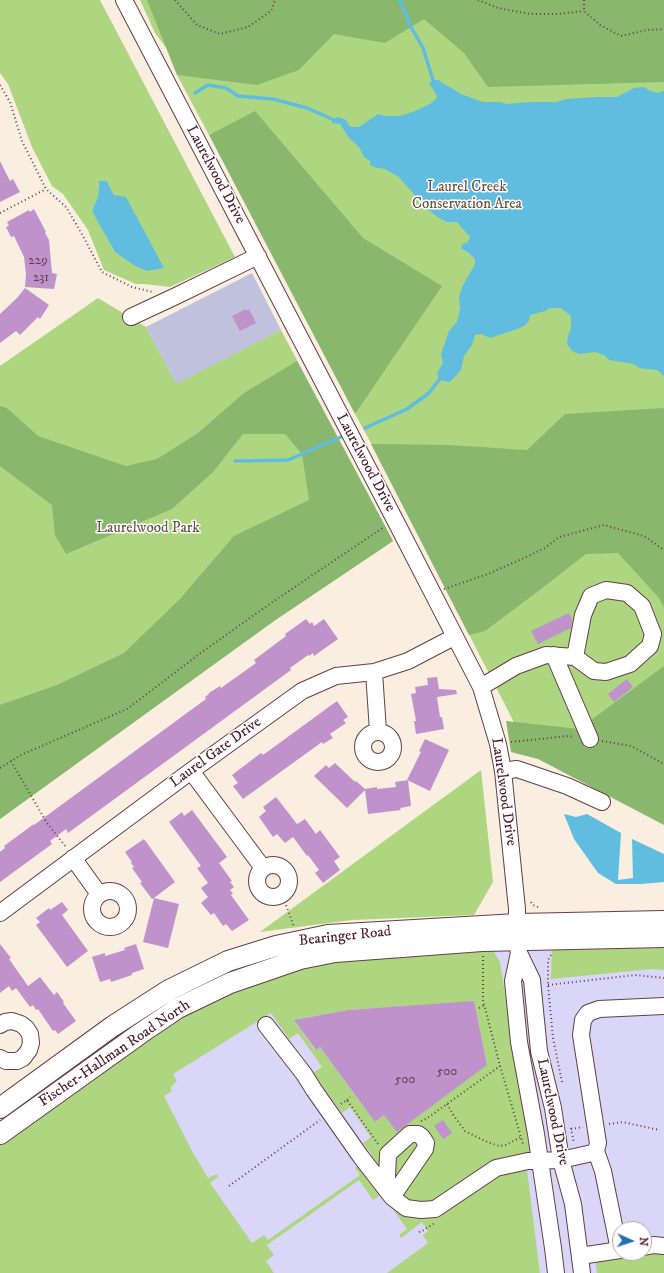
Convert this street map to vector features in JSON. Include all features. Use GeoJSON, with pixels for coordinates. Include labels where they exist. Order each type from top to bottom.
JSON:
{"type":"FeatureCollection","features":[{"type":"Feature","properties":{"kind":"main road","name":"Bearinger Road"},"geometry":{"type":"LineString","coordinates":[[518,939],[664,921]]}},
{"type":"Feature","properties":{"kind":"main road","name":"Bearinger Road"},"geometry":{"type":"LineString","coordinates":[[0,1108],[113,1026],[169,990],[228,961],[276,946],[328,935],[518,939],[664,937]]}},
{"type":"Feature","properties":{"kind":"main road","name":"Fischer-Hallman Road North"},"geometry":{"type":"LineString","coordinates":[[0,1134],[178,1008],[230,983],[300,960],[336,952],[518,939]]}},
{"type":"Feature","properties":{"kind":"street","name":"Laurelwood Drive"},"geometry":{"type":"LineString","coordinates":[[124,0],[481,687],[498,744],[502,771],[517,909],[518,939],[513,981],[519,1042],[534,1161],[553,1248],[556,1273]]}},
{"type":"Feature","properties":{"kind":"street"},"geometry":{"type":"LineString","coordinates":[[131,317],[258,256]]}},
{"type":"Feature","properties":{"kind":"street"},"geometry":{"type":"LineString","coordinates":[[481,687],[516,666],[546,655],[575,657],[594,671],[606,672],[630,664],[650,646],[653,634],[642,606],[627,593],[606,590],[591,596],[583,615],[575,657]]}},
{"type":"Feature","properties":{"kind":"street","name":"Laurel Gate Drive"},"geometry":{"type":"LineString","coordinates":[[0,913],[70,853],[190,771],[302,691],[336,676],[374,672],[408,661],[454,637]]}},
{"type":"Feature","properties":{"kind":"street"},"geometry":{"type":"LineString","coordinates":[[554,656],[590,739]]}},
{"type":"Feature","properties":{"kind":"street"},"geometry":{"type":"LineString","coordinates":[[374,672],[378,731]]}},
{"type":"Feature","properties":{"kind":"street"},"geometry":{"type":"LineString","coordinates":[[502,771],[517,769],[566,786],[602,802]]}},
{"type":"Feature","properties":{"kind":"street"},"geometry":{"type":"LineString","coordinates":[[190,771],[263,868]]}},
{"type":"Feature","properties":{"kind":"street"},"geometry":{"type":"LineString","coordinates":[[70,853],[99,894]]}},
{"type":"Feature","properties":{"kind":"street"},"geometry":{"type":"LineString","coordinates":[[268,866],[279,866],[287,874],[289,879],[288,885],[282,894],[278,896],[268,896],[260,891],[257,881],[263,868],[268,866]]}},
{"type":"Feature","properties":{"kind":"street","name":"Laurelwood Drive"},"geometry":{"type":"LineString","coordinates":[[518,939],[532,980],[539,1051],[553,1108],[562,1160],[573,1204],[582,1273]]}},
{"type":"Feature","properties":{"kind":"street"},"geometry":{"type":"LineString","coordinates":[[613,1221],[603,1170],[596,1151],[598,1143],[581,1035],[583,1020],[588,1013],[599,1009],[664,1006]]}},
{"type":"Feature","properties":{"kind":"street"},"geometry":{"type":"LineString","coordinates":[[0,1025],[5,1022],[12,1021],[21,1024],[30,1034],[31,1043],[29,1050],[23,1058],[17,1061],[6,1061],[0,1058]]}},
{"type":"Feature","properties":{"kind":"street"},"geometry":{"type":"LineString","coordinates":[[266,1026],[304,1074],[361,1157],[387,1191],[406,1208],[421,1210],[435,1209],[496,1168],[534,1161],[562,1160],[596,1151]]}},
{"type":"Feature","properties":{"kind":"street"},"geometry":{"type":"LineString","coordinates":[[652,1245],[664,1246]]}},
{"type":"Feature","properties":{"kind":"street"},"geometry":{"type":"LineString","coordinates":[[580,1256],[612,1251]]}},
{"type":"Feature","properties":{"kind":"path"},"geometry":{"type":"LineString","coordinates":[[175,0],[197,24],[220,34],[248,27],[271,11],[275,0]]}},
{"type":"Feature","properties":{"kind":"path"},"geometry":{"type":"LineString","coordinates":[[478,0],[498,8],[530,14],[558,14],[584,10]]}},
{"type":"Feature","properties":{"kind":"path"},"geometry":{"type":"LineString","coordinates":[[584,0],[584,10],[600,25],[621,36],[648,30],[664,29]]}},
{"type":"Feature","properties":{"kind":"path"},"geometry":{"type":"LineString","coordinates":[[0,85],[10,102],[22,141],[46,189],[66,207],[102,272],[132,287],[154,292]]}},
{"type":"Feature","properties":{"kind":"path"},"geometry":{"type":"LineString","coordinates":[[0,213],[46,189]]}},
{"type":"Feature","properties":{"kind":"path"},"geometry":{"type":"LineString","coordinates":[[0,768],[21,755],[127,709],[214,644],[306,579],[388,524]]}},
{"type":"Feature","properties":{"kind":"path"},"geometry":{"type":"LineString","coordinates":[[441,590],[488,574],[524,558],[545,548],[559,537],[604,525],[644,536],[664,550]]}},
{"type":"Feature","properties":{"kind":"path"},"geometry":{"type":"LineString","coordinates":[[508,743],[568,736],[632,746],[664,764]]}},
{"type":"Feature","properties":{"kind":"path"},"geometry":{"type":"LineString","coordinates":[[11,761],[47,823],[70,853]]}},
{"type":"Feature","properties":{"kind":"path"},"geometry":{"type":"LineString","coordinates":[[282,894],[296,930],[298,941]]}},
{"type":"Feature","properties":{"kind":"path"},"geometry":{"type":"LineString","coordinates":[[482,941],[483,1000],[500,1066],[521,1137],[534,1161]]}},
{"type":"Feature","properties":{"kind":"path"},"geometry":{"type":"LineString","coordinates":[[548,985],[635,975],[664,978]]}},
{"type":"Feature","properties":{"kind":"path"},"geometry":{"type":"LineString","coordinates":[[479,1008],[485,1005]]}},
{"type":"Feature","properties":{"kind":"path"},"geometry":{"type":"LineString","coordinates":[[420,1122],[500,1066]]}},
{"type":"Feature","properties":{"kind":"path"},"geometry":{"type":"LineString","coordinates":[[229,1186],[350,1097]]}},
{"type":"Feature","properties":{"kind":"path"},"geometry":{"type":"LineString","coordinates":[[347,1100],[380,1147]]}},
{"type":"Feature","properties":{"kind":"path"},"geometry":{"type":"LineString","coordinates":[[447,1104],[465,1131],[485,1141],[499,1146],[506,1145],[521,1137]]}},
{"type":"Feature","properties":{"kind":"path"},"geometry":{"type":"LineString","coordinates":[[571,1129],[623,1122],[659,1130]]}},
{"type":"Feature","properties":{"kind":"shaded area"},"geometry":{"type":"Polygon","coordinates":[[[252,273],[281,330],[176,385],[146,327],[252,273]]]}},
{"type":"Feature","properties":{"kind":"shaded area"},"geometry":{"type":"Polygon","coordinates":[[[664,935],[664,1273],[0,1273],[0,1134],[263,971],[664,935]]]}},
{"type":"Feature","properties":{"kind":"green space"},"geometry":{"type":"Polygon","coordinates":[[[0,0],[100,0],[235,257],[170,287],[136,284],[104,270],[88,230],[63,194],[52,186],[32,147],[8,84],[0,73],[0,0]],[[99,181],[98,196],[92,211],[114,195],[107,181],[99,181]]]}},
{"type":"Feature","properties":{"kind":"green space","name":"Laurel Creek Conservation Area"},"geometry":{"type":"Polygon","coordinates":[[[140,0],[664,0],[664,767],[522,738],[212,133],[209,135],[177,75],[180,74],[167,49],[155,33],[140,0]]]}},
{"type":"Feature","properties":{"kind":"green space"},"geometry":{"type":"Polygon","coordinates":[[[147,0],[664,0],[664,82],[488,87],[464,53],[424,19],[385,43],[334,34],[299,70],[257,85],[177,75],[147,0]]]}},
{"type":"Feature","properties":{"kind":"green space"},"geometry":{"type":"Polygon","coordinates":[[[255,111],[363,238],[442,286],[355,414],[209,135],[255,111]]]}},
{"type":"Feature","properties":{"kind":"green space","name":"Laurelwood Park"},"geometry":{"type":"Polygon","coordinates":[[[98,298],[146,327],[176,384],[281,330],[393,541],[274,621],[0,819],[0,366],[98,298]]]}},
{"type":"Feature","properties":{"kind":"green space"},"geometry":{"type":"Polygon","coordinates":[[[297,361],[393,541],[274,621],[0,819],[0,705],[57,685],[124,653],[180,599],[234,536],[309,500],[302,454],[285,434],[243,434],[213,472],[172,509],[66,554],[55,535],[52,505],[0,466],[0,406],[7,408],[38,436],[126,466],[157,459],[198,433],[244,393],[297,361]]]}},
{"type":"Feature","properties":{"kind":"green space"},"geometry":{"type":"Polygon","coordinates":[[[664,408],[664,608],[659,598],[618,553],[586,554],[485,631],[469,635],[371,444],[449,445],[527,450],[565,414],[664,408]]]}},
{"type":"Feature","properties":{"kind":"green space"},"geometry":{"type":"Polygon","coordinates":[[[664,666],[664,825],[538,759],[511,752],[506,721],[579,729],[664,666]]]}},
{"type":"Feature","properties":{"kind":"green space"},"geometry":{"type":"Polygon","coordinates":[[[481,770],[493,882],[474,915],[352,920],[260,932],[481,770]]]}},
{"type":"Feature","properties":{"kind":"green space"},"geometry":{"type":"Polygon","coordinates":[[[664,935],[664,970],[652,969],[551,979],[552,942],[664,935]]]}},
{"type":"Feature","properties":{"kind":"green space"},"geometry":{"type":"Polygon","coordinates":[[[491,947],[500,962],[530,1152],[521,1155],[527,1170],[540,1273],[387,1273],[428,1243],[423,1235],[428,1231],[422,1222],[401,1238],[399,1235],[407,1229],[382,1194],[373,1200],[359,1180],[267,1245],[274,1255],[266,1261],[274,1273],[0,1273],[0,1134],[161,1020],[327,955],[491,947]],[[474,1002],[348,1010],[299,1019],[296,1023],[315,1050],[320,1047],[375,1122],[384,1115],[487,1065],[474,1002]],[[271,1013],[173,1074],[177,1081],[171,1087],[171,1092],[164,1096],[192,1151],[208,1178],[217,1174],[218,1177],[210,1183],[252,1243],[264,1235],[268,1240],[360,1175],[355,1168],[372,1155],[363,1143],[371,1137],[350,1107],[342,1113],[313,1073],[322,1067],[298,1033],[289,1039],[271,1013]]]}},
{"type":"Feature","properties":{"kind":"green space"},"geometry":{"type":"Polygon","coordinates":[[[664,1253],[664,1273],[597,1273],[595,1259],[612,1258],[612,1261],[652,1261],[652,1254],[664,1253]]]}},
{"type":"Feature","properties":{"kind":"water"},"geometry":{"type":"Polygon","coordinates":[[[433,80],[438,80],[461,94],[483,102],[501,102],[506,104],[555,102],[567,99],[596,97],[617,97],[634,88],[644,87],[658,93],[664,91],[664,376],[657,370],[639,368],[634,364],[609,360],[604,355],[595,352],[579,354],[572,351],[567,344],[571,328],[571,316],[561,308],[550,308],[530,315],[529,321],[524,326],[517,329],[490,338],[481,334],[475,335],[472,345],[464,356],[461,370],[450,382],[439,380],[437,373],[443,363],[441,354],[449,331],[457,322],[460,309],[459,297],[462,287],[475,264],[475,259],[461,248],[462,244],[467,243],[470,237],[457,222],[447,222],[426,208],[399,177],[385,169],[370,165],[370,161],[364,157],[359,147],[349,138],[340,124],[332,123],[332,119],[338,117],[346,120],[350,127],[359,127],[378,114],[385,116],[399,116],[413,112],[430,104],[437,98],[435,92],[429,84],[433,80]]]}},
{"type":"Feature","properties":{"kind":"water"},"geometry":{"type":"Polygon","coordinates":[[[99,181],[107,181],[114,195],[126,197],[164,268],[147,271],[135,266],[115,252],[92,211],[98,196],[99,181]]]}},
{"type":"Feature","properties":{"kind":"water"},"geometry":{"type":"Polygon","coordinates":[[[564,814],[576,817],[587,814],[621,833],[618,880],[633,878],[632,839],[664,854],[664,882],[616,884],[598,873],[574,839],[564,814]]]}},
{"type":"Feature","properties":{"kind":"building"},"geometry":{"type":"Polygon","coordinates":[[[0,161],[10,181],[13,179],[20,192],[0,202],[0,161]]]}},
{"type":"Feature","properties":{"kind":"building"},"geometry":{"type":"Polygon","coordinates":[[[34,209],[49,240],[52,273],[57,274],[54,289],[25,287],[26,274],[24,257],[14,236],[11,237],[6,227],[9,226],[7,222],[29,210],[30,212],[34,209]]]}},
{"type":"Feature","properties":{"kind":"building"},"geometry":{"type":"Polygon","coordinates":[[[25,288],[49,305],[40,319],[38,317],[20,335],[16,331],[0,343],[0,314],[25,288]]]}},
{"type":"Feature","properties":{"kind":"building"},"geometry":{"type":"Polygon","coordinates":[[[246,309],[247,311],[249,309],[256,323],[240,331],[232,316],[246,309]]]}},
{"type":"Feature","properties":{"kind":"building"},"geometry":{"type":"Polygon","coordinates":[[[569,613],[572,620],[571,628],[538,644],[531,631],[569,613]]]}},
{"type":"Feature","properties":{"kind":"building"},"geometry":{"type":"Polygon","coordinates":[[[306,619],[310,624],[312,622],[314,626],[324,619],[338,639],[314,656],[313,653],[309,656],[308,655],[290,668],[291,670],[68,833],[66,829],[50,841],[52,844],[0,882],[0,852],[5,848],[4,846],[206,699],[205,697],[209,693],[220,686],[221,688],[256,663],[254,660],[286,636],[285,634],[306,619]]]}},
{"type":"Feature","properties":{"kind":"building"},"geometry":{"type":"Polygon","coordinates":[[[437,677],[439,689],[456,690],[457,694],[437,697],[440,717],[442,717],[444,729],[416,734],[414,721],[416,721],[411,694],[416,693],[415,687],[428,685],[427,678],[437,677]]]}},
{"type":"Feature","properties":{"kind":"building"},"geometry":{"type":"Polygon","coordinates":[[[627,679],[633,687],[614,702],[608,694],[627,679]]]}},
{"type":"Feature","properties":{"kind":"building"},"geometry":{"type":"Polygon","coordinates":[[[337,701],[348,717],[343,720],[346,723],[330,734],[333,738],[323,744],[322,742],[243,799],[233,786],[238,783],[232,775],[261,753],[263,755],[337,701]]]}},
{"type":"Feature","properties":{"kind":"building"},"geometry":{"type":"Polygon","coordinates":[[[425,739],[449,750],[430,791],[407,780],[421,752],[419,751],[425,739]]]}},
{"type":"Feature","properties":{"kind":"building"},"geometry":{"type":"Polygon","coordinates":[[[335,763],[355,782],[356,781],[365,789],[377,787],[377,789],[396,787],[395,782],[408,780],[411,806],[400,808],[401,810],[368,814],[365,790],[347,808],[314,776],[326,765],[329,768],[335,763]]]}},
{"type":"Feature","properties":{"kind":"building"},"geometry":{"type":"Polygon","coordinates":[[[276,797],[297,824],[305,819],[316,834],[320,830],[340,857],[334,861],[340,870],[323,883],[315,873],[319,870],[293,837],[285,843],[277,834],[273,837],[259,817],[266,811],[263,807],[276,797]]]}},
{"type":"Feature","properties":{"kind":"building"},"geometry":{"type":"Polygon","coordinates":[[[192,810],[227,857],[219,863],[232,881],[230,882],[234,887],[230,890],[233,893],[231,895],[249,920],[232,931],[226,924],[223,926],[214,913],[211,915],[201,903],[208,897],[201,888],[208,883],[197,868],[201,866],[169,822],[182,812],[184,816],[192,810]]]}},
{"type":"Feature","properties":{"kind":"building"},"geometry":{"type":"Polygon","coordinates":[[[144,839],[175,882],[152,899],[140,883],[142,882],[132,868],[134,867],[131,863],[132,862],[125,852],[144,839]]]}},
{"type":"Feature","properties":{"kind":"building"},"geometry":{"type":"Polygon","coordinates":[[[154,898],[179,904],[168,948],[143,942],[154,898]]]}},
{"type":"Feature","properties":{"kind":"building"},"geometry":{"type":"Polygon","coordinates":[[[62,902],[68,910],[62,915],[88,951],[67,967],[36,925],[40,922],[36,918],[49,908],[50,910],[62,902]]]}},
{"type":"Feature","properties":{"kind":"building"},"geometry":{"type":"Polygon","coordinates":[[[0,944],[11,958],[9,959],[28,986],[40,977],[54,995],[57,992],[76,1021],[58,1034],[55,1030],[53,1031],[38,1009],[36,1010],[33,1005],[30,1007],[16,988],[12,991],[9,986],[0,993],[0,944]]]}},
{"type":"Feature","properties":{"kind":"building"},"geometry":{"type":"Polygon","coordinates":[[[136,944],[144,969],[111,982],[110,979],[100,982],[92,957],[105,953],[105,956],[125,950],[124,948],[136,944]]]}},
{"type":"Feature","properties":{"kind":"building"},"geometry":{"type":"Polygon","coordinates":[[[474,1001],[487,1065],[397,1132],[384,1115],[375,1122],[320,1047],[316,1050],[294,1020],[348,1010],[474,1001]]]}},
{"type":"Feature","properties":{"kind":"building"},"geometry":{"type":"Polygon","coordinates":[[[443,1120],[452,1133],[443,1139],[434,1126],[443,1120]]]}},
{"type":"Feature","properties":{"kind":"waterway"},"geometry":{"type":"LineString","coordinates":[[400,0],[411,27],[423,48],[433,80]]}},
{"type":"Feature","properties":{"kind":"waterway"},"geometry":{"type":"LineString","coordinates":[[195,93],[208,85],[226,88],[238,96],[273,99],[307,108],[332,119]]}},
{"type":"Feature","properties":{"kind":"waterway"},"geometry":{"type":"LineString","coordinates":[[365,428],[407,409],[429,393],[439,380]]}},
{"type":"Feature","properties":{"kind":"waterway"},"geometry":{"type":"LineString","coordinates":[[235,461],[288,460],[341,437]]}}]}
